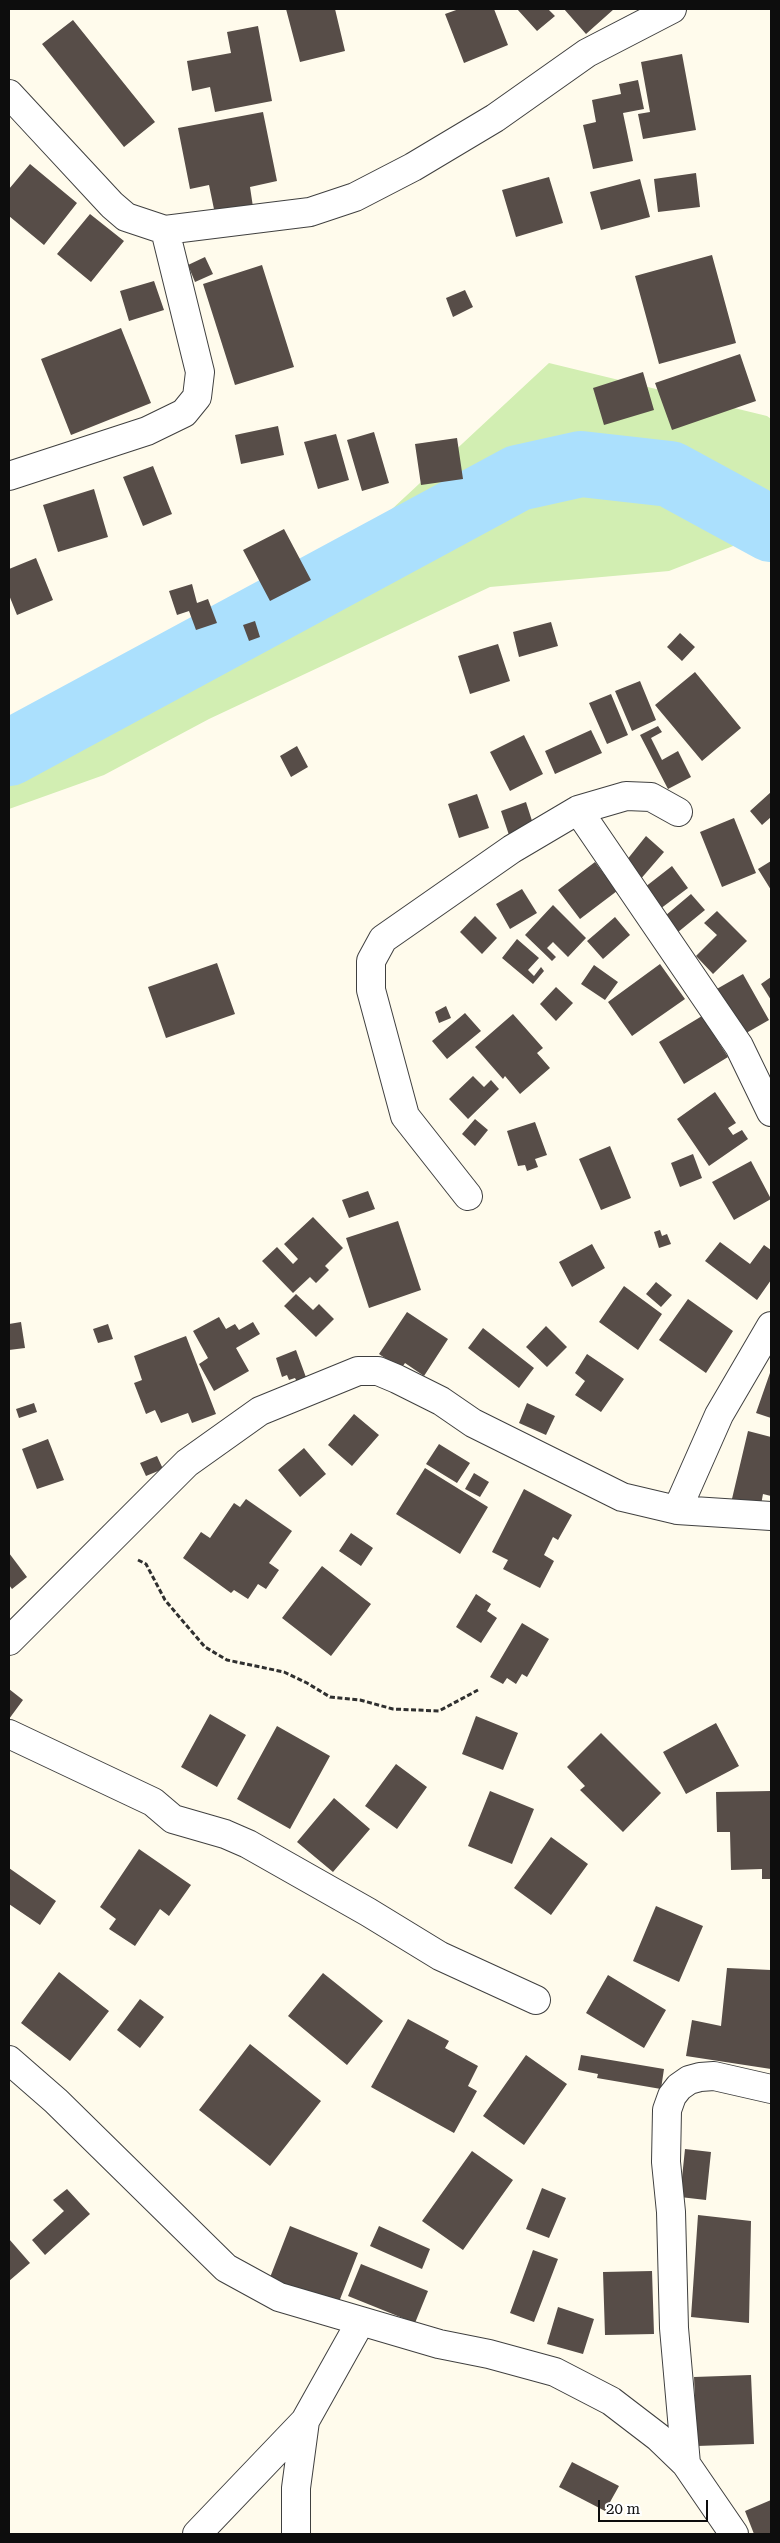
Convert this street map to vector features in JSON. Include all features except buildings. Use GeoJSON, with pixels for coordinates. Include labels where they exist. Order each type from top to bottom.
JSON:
{"type":"FeatureCollection","features":[{"type":"Feature","properties":{"kind":"street"},"geometry":{"type":"LineString","coordinates":[[9,94],[112,205],[126,217],[166,230],[310,212],[354,197],[413,167],[495,118],[587,52],[672,9]]}},
{"type":"Feature","properties":{"kind":"street"},"geometry":{"type":"LineString","coordinates":[[9,476],[147,431],[184,413],[197,397],[200,372],[166,230]]}},
{"type":"Feature","properties":{"kind":"street"},"geometry":{"type":"LineString","coordinates":[[468,1196],[405,1116],[371,990],[371,961],[383,939],[512,849],[578,810],[626,796],[651,797],[678,812]]}},
{"type":"Feature","properties":{"kind":"street"},"geometry":{"type":"LineString","coordinates":[[578,810],[739,1046],[771,1112]]}},
{"type":"Feature","properties":{"kind":"street"},"geometry":{"type":"LineString","coordinates":[[677,1510],[719,1415],[771,1326]]}},
{"type":"Feature","properties":{"kind":"street"},"geometry":{"type":"LineString","coordinates":[[9,1641],[186,1463],[260,1411],[358,1371],[378,1371],[397,1378],[441,1401],[473,1423],[622,1497],[677,1510],[771,1516]]}},
{"type":"Feature","properties":{"kind":"street"},"geometry":{"type":"LineString","coordinates":[[9,1734],[153,1802],[173,1819],[225,1834],[248,1844],[368,1912],[440,1956],[536,2000]]}},
{"type":"Feature","properties":{"kind":"street"},"geometry":{"type":"LineString","coordinates":[[9,2060],[56,2101],[226,2268],[279,2297],[361,2321],[555,2372],[611,2401],[658,2437],[686,2464],[734,2534]]}},
{"type":"Feature","properties":{"kind":"street"},"geometry":{"type":"LineString","coordinates":[[686,2464],[674,2328],[671,2212],[666,2162],[667,2110],[672,2096],[679,2087],[689,2080],[700,2076],[714,2076],[771,2089]]}},
{"type":"Feature","properties":{"kind":"street"},"geometry":{"type":"LineString","coordinates":[[198,2534],[305,2421],[361,2321]]}},
{"type":"Feature","properties":{"kind":"street"},"geometry":{"type":"LineString","coordinates":[[296,2534],[296,2488],[305,2421]]}},
{"type":"Feature","properties":{"kind":"path"},"geometry":{"type":"LineString","coordinates":[[107,1542],[146,1564],[165,1600],[206,1647],[227,1660],[284,1672],[307,1683],[330,1698],[360,1700],[393,1709],[439,1711],[478,1690]]}},
{"type":"Feature","properties":{"kind":"green space"},"geometry":{"type":"Polygon","coordinates":[[[549,363],[767,416],[771,419],[771,534],[769,532],[669,571],[490,587],[209,719],[104,775],[9,809],[9,727],[30,723],[88,694],[197,617],[391,510],[549,363]]]}},
{"type":"Feature","properties":{"kind":"waterway"},"geometry":{"type":"LineString","coordinates":[[9,753],[518,478],[581,464],[670,474],[771,529]]}}]}
